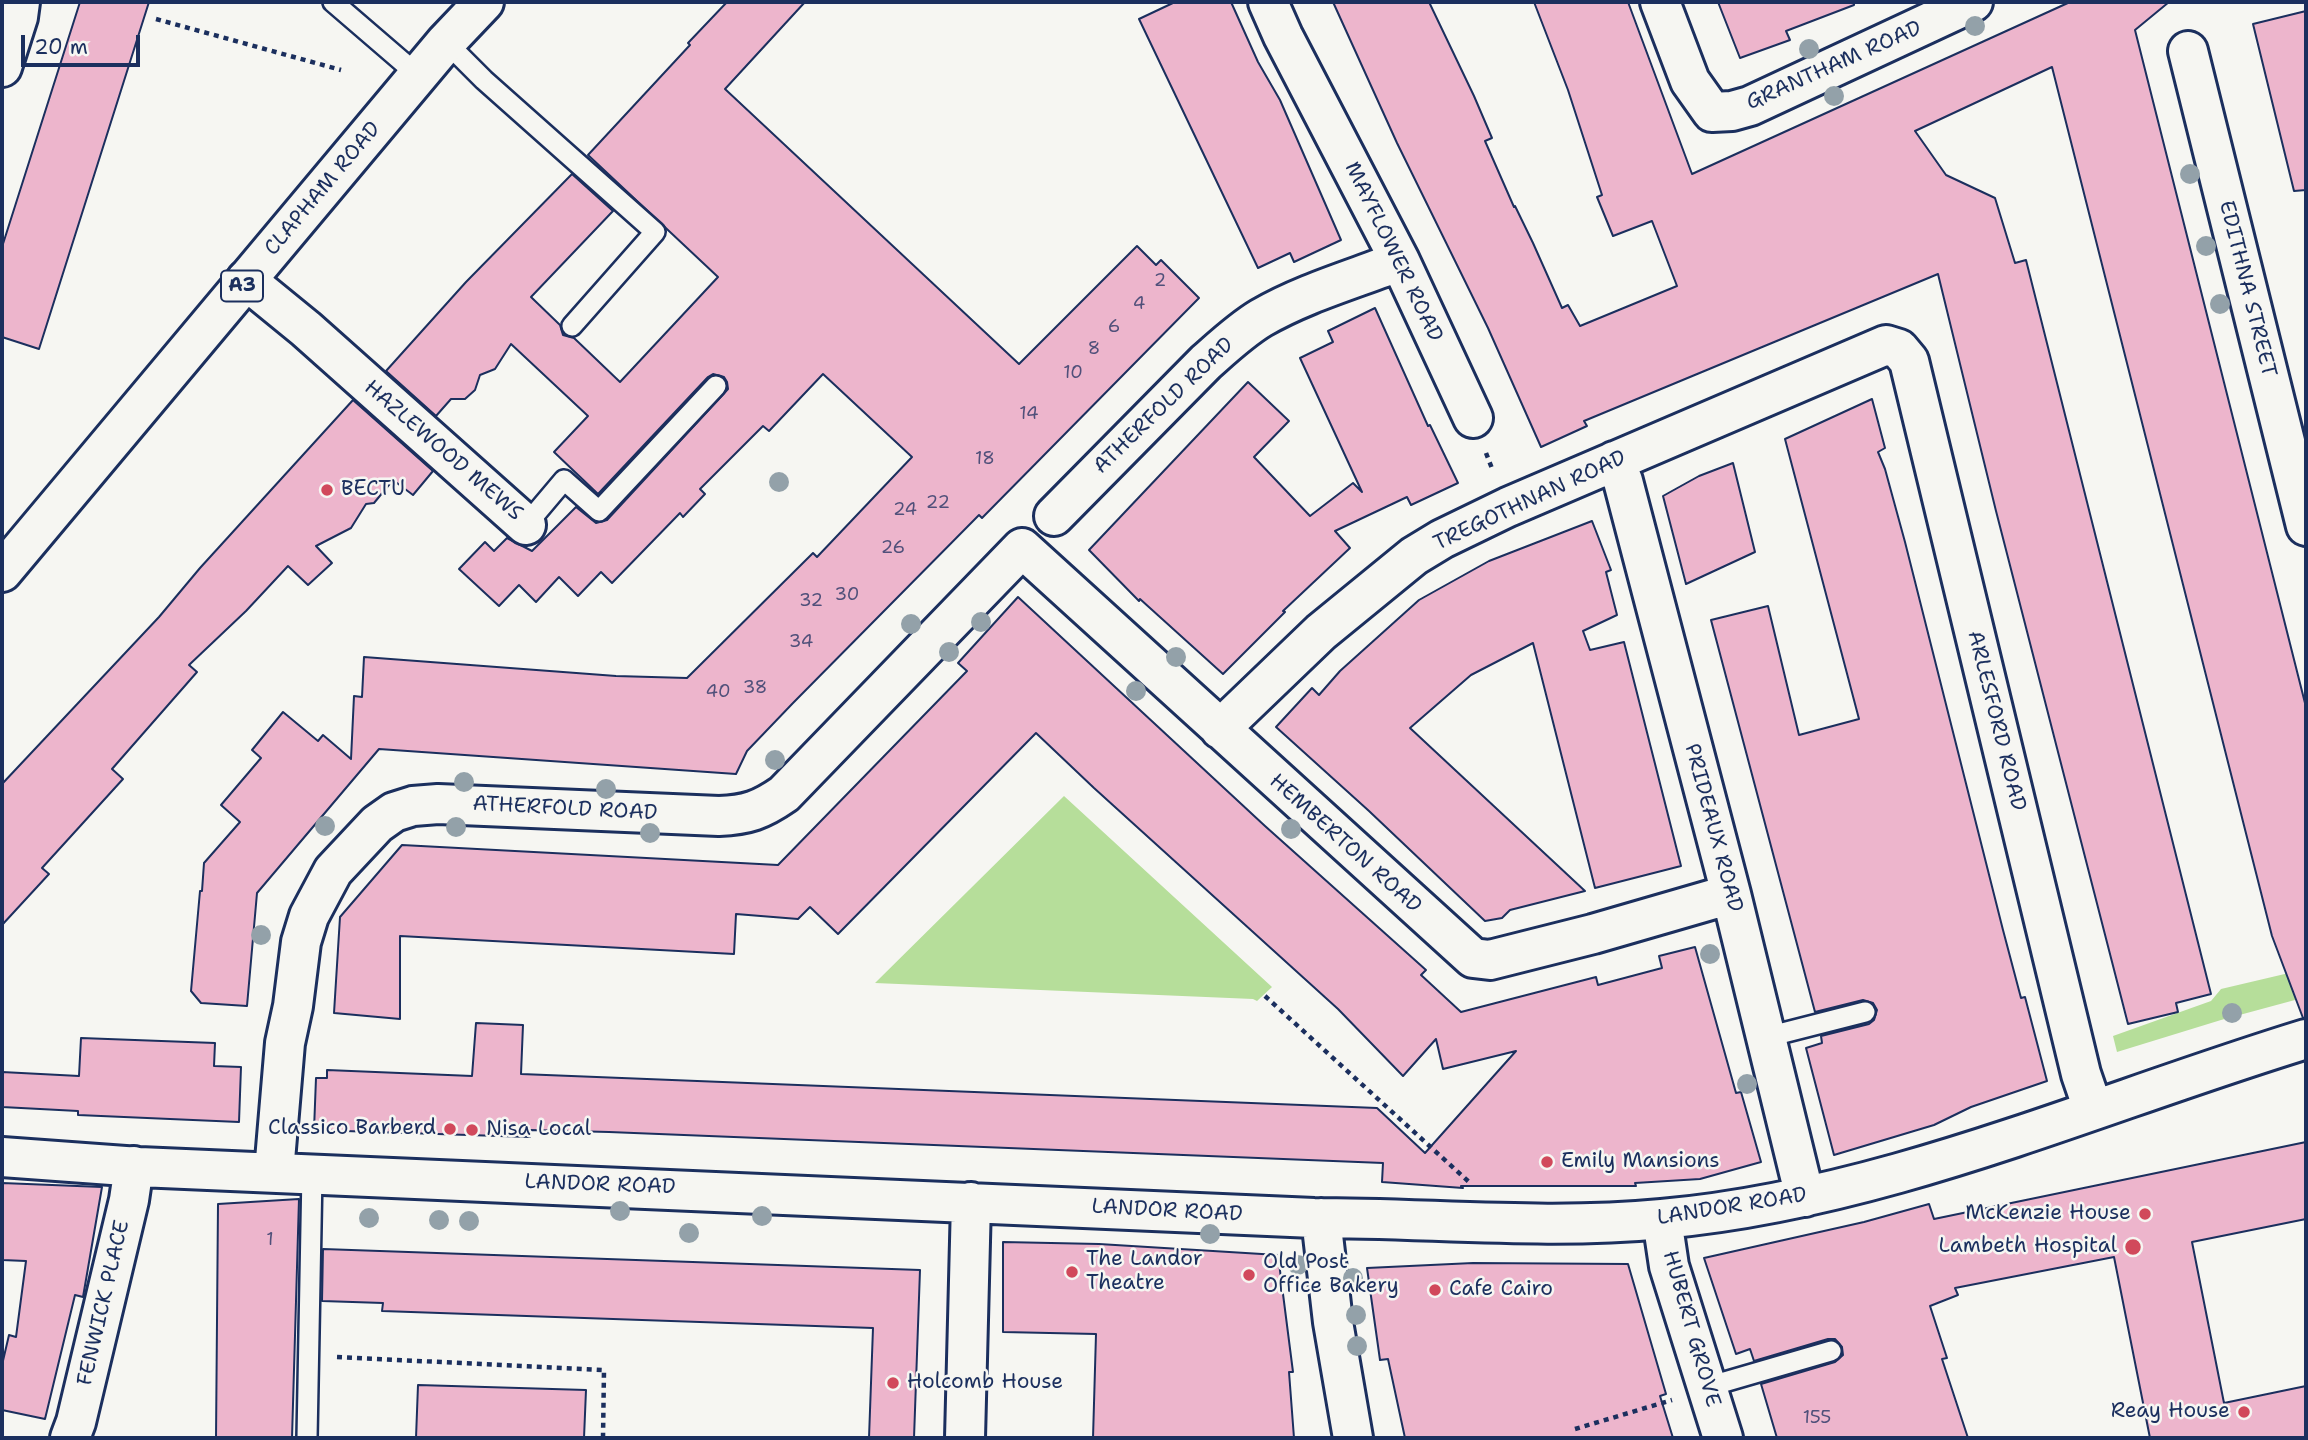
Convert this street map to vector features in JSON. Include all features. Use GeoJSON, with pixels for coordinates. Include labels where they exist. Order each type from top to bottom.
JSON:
{"type":"FeatureCollection","features":[{"type":"Feature","properties":{"kind":"main road"},"geometry":{"type":"LineString","coordinates":[[2,67],[20,2]]}},
{"type":"Feature","properties":{"kind":"main road","name":"CLAPHAM ROAD"},"geometry":{"type":"LineString","coordinates":[[2,572],[446,42],[484,2]]}},
{"type":"Feature","properties":{"kind":"main road","name":"MAYFLOWER ROAD"},"geometry":{"type":"LineString","coordinates":[[1268,2],[1400,261],[1473,418]]}},
{"type":"Feature","properties":{"kind":"main road","name":"GRANTHAM ROAD"},"geometry":{"type":"LineString","coordinates":[[1660,2],[1690,81],[1712,112],[1732,111],[1750,106],[1973,2]]}},
{"type":"Feature","properties":{"kind":"main road","name":"EDITHNA STREET"},"geometry":{"type":"LineString","coordinates":[[2188,51],[2306,526]]}},
{"type":"Feature","properties":{"kind":"main road","name":"ATHERFOLD ROAD"},"geometry":{"type":"LineString","coordinates":[[1054,516],[1231,340],[1287,304],[1400,261]]}},
{"type":"Feature","properties":{"kind":"main road","name":"HAZLEWOOD MEWS"},"geometry":{"type":"LineString","coordinates":[[246,280],[306,329],[526,525]]}},
{"type":"Feature","properties":{"kind":"main road","name":"TREGOTHNAN ROAD"},"geometry":{"type":"LineString","coordinates":[[1220,729],[1321,632],[1414,556],[1468,525],[1508,507],[1886,345]]}},
{"type":"Feature","properties":{"kind":"main road","name":"ARLESFORD ROAD"},"geometry":{"type":"LineString","coordinates":[[1886,345],[1899,349],[1909,361],[2084,1086],[2093,1110]]}},
{"type":"Feature","properties":{"kind":"main road","name":"PRIDEAUX ROAD"},"geometry":{"type":"LineString","coordinates":[[1614,461],[1623,481],[1731,894],[1805,1197]]}},
{"type":"Feature","properties":{"kind":"main road","name":"ATHERFOLD ROAD"},"geometry":{"type":"LineString","coordinates":[[274,1171],[285,1043],[293,1006],[301,942],[309,916],[333,871],[377,824],[394,812],[413,806],[438,804],[719,816],[743,815],[765,807],[784,794],[1022,548]]}},
{"type":"Feature","properties":{"kind":"main road","name":"HEMBERTON ROAD"},"geometry":{"type":"LineString","coordinates":[[1022,548],[1473,958],[1490,960],[1593,934],[1731,894]]}},
{"type":"Feature","properties":{"kind":"main road","name":"LANDOR ROAD"},"geometry":{"type":"LineString","coordinates":[[2,1157],[134,1167],[1321,1218],[1477,1224],[1610,1223],[1662,1219],[1805,1197],[1925,1166],[2306,1040]]}},
{"type":"Feature","properties":{"kind":"main road","name":"FENWICK PLACE"},"geometry":{"type":"LineString","coordinates":[[70,1438],[129,1200],[134,1167]]}},
{"type":"Feature","properties":{"kind":"main road"},"geometry":{"type":"LineString","coordinates":[[965,1438],[971,1202]]}},
{"type":"Feature","properties":{"kind":"main road"},"geometry":{"type":"LineString","coordinates":[[1321,1218],[1334,1322],[1353,1438]]}},
{"type":"Feature","properties":{"kind":"main road","name":"HUBERT GROVE"},"geometry":{"type":"LineString","coordinates":[[1662,1219],[1693,1392],[1723,1438]]}},
{"type":"Feature","properties":{"kind":"lane"},"geometry":{"type":"LineString","coordinates":[[333,2],[419,76]]}},
{"type":"Feature","properties":{"kind":"lane"},"geometry":{"type":"LineString","coordinates":[[446,42],[484,80],[655,232],[572,326]]}},
{"type":"Feature","properties":{"kind":"lane","name":"HAZLEWOOD MEWS"},"geometry":{"type":"LineString","coordinates":[[526,525],[564,480],[599,511],[716,386]]}},
{"type":"Feature","properties":{"kind":"lane"},"geometry":{"type":"LineString","coordinates":[[1767,1037],[1865,1012]]}},
{"type":"Feature","properties":{"kind":"lane"},"geometry":{"type":"LineString","coordinates":[[307,1438],[312,1173]]}},
{"type":"Feature","properties":{"kind":"lane"},"geometry":{"type":"LineString","coordinates":[[1693,1392],[1831,1351]]}},
{"type":"Feature","properties":{"kind":"path"},"geometry":{"type":"LineString","coordinates":[[156,19],[341,70]]}},
{"type":"Feature","properties":{"kind":"path"},"geometry":{"type":"LineString","coordinates":[[1473,418],[1508,507]]}},
{"type":"Feature","properties":{"kind":"path"},"geometry":{"type":"LineString","coordinates":[[1265,996],[1468,1180],[1473,1190],[1477,1224]]}},
{"type":"Feature","properties":{"kind":"path"},"geometry":{"type":"LineString","coordinates":[[308,1356],[604,1370],[603,1438]]}},
{"type":"Feature","properties":{"kind":"path"},"geometry":{"type":"LineString","coordinates":[[1575,1429],[1693,1392]]}},
{"type":"Feature","properties":{"kind":"green space"},"geometry":{"type":"Polygon","coordinates":[[[1064,796],[1272,987],[1257,1001],[875,983],[1064,796]]]}},
{"type":"Feature","properties":{"kind":"green space"},"geometry":{"type":"Polygon","coordinates":[[[2306,969],[2306,997],[2117,1052],[2113,1036],[2211,1001],[2221,989],[2306,969]]]}},
{"type":"Feature","properties":{"kind":"building"},"geometry":{"type":"Polygon","coordinates":[[[80,2],[149,2],[39,349],[2,337],[2,247],[80,2]]]}},
{"type":"Feature","properties":{"kind":"building"},"geometry":{"type":"Polygon","coordinates":[[[727,2],[805,2],[725,89],[1019,364],[1137,246],[1156,265],[1161,260],[1199,298],[982,518],[979,515],[793,703],[747,751],[736,774],[379,749],[257,893],[247,1006],[201,1003],[191,991],[204,863],[240,822],[221,805],[261,758],[252,750],[283,712],[318,741],[323,735],[351,759],[354,696],[362,697],[364,657],[616,676],[687,678],[813,553],[817,557],[912,457],[823,374],[769,431],[763,426],[700,489],[705,494],[683,517],[680,513],[612,583],[601,572],[578,596],[559,577],[536,602],[519,585],[499,606],[459,569],[485,542],[494,551],[507,538],[532,551],[576,507],[596,523],[607,520],[728,389],[724,377],[713,374],[708,377],[598,494],[554,452],[588,416],[511,344],[495,369],[480,375],[475,390],[465,399],[451,399],[436,416],[386,371],[466,282],[572,174],[613,211],[531,297],[560,325],[563,335],[574,338],[620,382],[718,277],[588,155],[727,2]]]}},
{"type":"Feature","properties":{"kind":"building"},"geometry":{"type":"Polygon","coordinates":[[[1175,2],[1231,2],[1258,62],[1280,100],[1341,240],[1294,262],[1290,253],[1258,268],[1139,19],[1175,2]]]}},
{"type":"Feature","properties":{"kind":"building"},"geometry":{"type":"Polygon","coordinates":[[[1333,2],[1429,2],[1492,138],[1485,141],[1514,207],[1562,308],[1568,305],[1580,326],[1677,286],[1652,221],[1613,236],[1597,197],[1602,195],[1568,90],[1534,2],[1628,2],[1692,174],[2070,2],[2169,2],[2135,30],[2306,707],[2306,1018],[2303,1018],[2272,936],[2052,67],[1915,131],[1946,175],[1995,198],[2015,263],[2026,260],[2211,994],[2176,1003],[2178,1012],[2128,1024],[1938,274],[1584,421],[1587,426],[1541,447],[1488,328],[1397,143],[1333,2]]]}},
{"type":"Feature","properties":{"kind":"building"},"geometry":{"type":"Polygon","coordinates":[[[1718,2],[1854,2],[1854,5],[1786,31],[1790,40],[1740,58],[1718,2]]]}},
{"type":"Feature","properties":{"kind":"building"},"geometry":{"type":"Polygon","coordinates":[[[2306,11],[2306,190],[2294,191],[2253,24],[2306,11]]]}},
{"type":"Feature","properties":{"kind":"building"},"geometry":{"type":"Polygon","coordinates":[[[1375,308],[1428,426],[1430,425],[1458,483],[1411,505],[1407,497],[1335,531],[1350,548],[1283,611],[1285,612],[1223,674],[1140,599],[1139,601],[1089,550],[1248,382],[1289,421],[1254,457],[1310,516],[1353,483],[1362,492],[1300,358],[1333,342],[1328,331],[1375,308]]]}},
{"type":"Feature","properties":{"kind":"building"},"geometry":{"type":"Polygon","coordinates":[[[1872,399],[1885,448],[1878,452],[1905,542],[2021,998],[2025,997],[2047,1081],[1971,1107],[1934,1125],[1834,1155],[1806,1048],[1822,1043],[1821,1036],[1869,1024],[1874,1020],[1877,1010],[1873,1003],[1863,1000],[1815,1012],[1711,620],[1768,606],[1799,735],[1859,719],[1785,439],[1872,399]]]}},
{"type":"Feature","properties":{"kind":"building"},"geometry":{"type":"Polygon","coordinates":[[[353,400],[433,471],[413,495],[393,480],[374,503],[366,504],[351,528],[316,546],[332,563],[308,585],[288,566],[246,611],[189,665],[197,672],[112,769],[123,779],[42,868],[49,874],[2,925],[2,784],[159,617],[353,400]]]}},
{"type":"Feature","properties":{"kind":"building"},"geometry":{"type":"Polygon","coordinates":[[[1733,463],[1755,552],[1686,584],[1663,496],[1699,476],[1733,463]]]}},
{"type":"Feature","properties":{"kind":"building"},"geometry":{"type":"Polygon","coordinates":[[[1592,521],[1611,570],[1606,572],[1617,615],[1583,631],[1590,650],[1624,642],[1681,866],[1595,888],[1533,643],[1471,675],[1410,728],[1585,891],[1510,910],[1502,918],[1485,921],[1276,727],[1312,688],[1319,695],[1340,671],[1419,600],[1489,561],[1592,521]]]}},
{"type":"Feature","properties":{"kind":"building"},"geometry":{"type":"Polygon","coordinates":[[[1018,597],[1265,826],[1426,970],[1421,975],[1461,1012],[1596,977],[1598,985],[1662,968],[1659,956],[1695,947],[1736,1093],[1741,1092],[1761,1162],[1700,1179],[1635,1183],[1636,1186],[1461,1186],[1463,1188],[1382,1182],[1383,1163],[609,1132],[530,1130],[530,1137],[314,1130],[316,1078],[327,1078],[327,1070],[472,1076],[476,1023],[523,1025],[521,1074],[1377,1108],[1425,1153],[1516,1051],[1443,1069],[1436,1039],[1403,1076],[1338,1009],[1036,733],[838,934],[810,907],[798,919],[736,914],[734,954],[400,936],[400,1019],[334,1013],[340,917],[402,845],[778,865],[967,671],[958,663],[1018,597]]]}},
{"type":"Feature","properties":{"kind":"building"},"geometry":{"type":"Polygon","coordinates":[[[81,1038],[215,1043],[214,1066],[241,1067],[239,1122],[78,1115],[78,1111],[2,1107],[2,1072],[79,1076],[81,1038]]]}},
{"type":"Feature","properties":{"kind":"building"},"geometry":{"type":"Polygon","coordinates":[[[2306,1142],[2306,1219],[2192,1242],[2224,1403],[2306,1386],[2306,1438],[2150,1438],[2114,1257],[1955,1288],[1958,1295],[1930,1306],[1947,1358],[1942,1359],[1968,1438],[1777,1438],[1761,1384],[1835,1362],[1843,1355],[1842,1347],[1835,1339],[1828,1339],[1754,1361],[1750,1349],[1736,1354],[1704,1258],[1864,1222],[1929,1204],[1934,1219],[2306,1142]]]}},
{"type":"Feature","properties":{"kind":"building"},"geometry":{"type":"Polygon","coordinates":[[[2,1183],[102,1187],[83,1297],[75,1295],[45,1419],[2,1410],[2,1365],[9,1335],[16,1337],[26,1261],[2,1260],[2,1183]]]}},
{"type":"Feature","properties":{"kind":"building"},"geometry":{"type":"Polygon","coordinates":[[[299,1199],[292,1438],[216,1438],[218,1204],[299,1199]]]}},
{"type":"Feature","properties":{"kind":"building"},"geometry":{"type":"Polygon","coordinates":[[[1003,1242],[1099,1244],[1278,1255],[1293,1372],[1289,1372],[1294,1438],[1093,1438],[1096,1334],[1003,1332],[1003,1242]]]}},
{"type":"Feature","properties":{"kind":"building","name":"Holcomb House"},"geometry":{"type":"Polygon","coordinates":[[[323,1249],[920,1270],[914,1438],[869,1438],[873,1328],[382,1311],[383,1303],[322,1301],[323,1249]]]}},
{"type":"Feature","properties":{"kind":"building"},"geometry":{"type":"Polygon","coordinates":[[[1473,1263],[1628,1264],[1666,1394],[1660,1396],[1673,1438],[1405,1438],[1388,1359],[1380,1360],[1367,1268],[1473,1263]]]}},
{"type":"Feature","properties":{"kind":"building"},"geometry":{"type":"Polygon","coordinates":[[[418,1385],[586,1390],[584,1438],[416,1438],[418,1385]]]}},
{"type":"Feature","properties":{"kind":"place","name":"BECTU"},"geometry":{"type":"Point","coordinates":[327,490]}},
{"type":"Feature","properties":{"kind":"place","name":"Classico Barberd"},"geometry":{"type":"Point","coordinates":[450,1129]}},
{"type":"Feature","properties":{"kind":"place","name":"Nisa Local"},"geometry":{"type":"Point","coordinates":[472,1130]}},
{"type":"Feature","properties":{"kind":"place","name":"Emily Mansions"},"geometry":{"type":"Point","coordinates":[1547,1162]}},
{"type":"Feature","properties":{"kind":"place","name":"McKenzie House"},"geometry":{"type":"Point","coordinates":[2145,1214]}},
{"type":"Feature","properties":{"kind":"place","name":"Lambeth Hospital"},"geometry":{"type":"Point","coordinates":[2133,1247]}},
{"type":"Feature","properties":{"kind":"place","name":"The Landor Theatre"},"geometry":{"type":"Point","coordinates":[1072,1272]}},
{"type":"Feature","properties":{"kind":"place","name":"Old Post Office Bakery"},"geometry":{"type":"Point","coordinates":[1249,1275]}},
{"type":"Feature","properties":{"kind":"place","name":"Cafe Cairo"},"geometry":{"type":"Point","coordinates":[1435,1290]}},
{"type":"Feature","properties":{"kind":"place","name":"Holcomb House"},"geometry":{"type":"Point","coordinates":[893,1383]}},
{"type":"Feature","properties":{"kind":"place","name":"Reay House"},"geometry":{"type":"Point","coordinates":[2244,1412]}}]}
